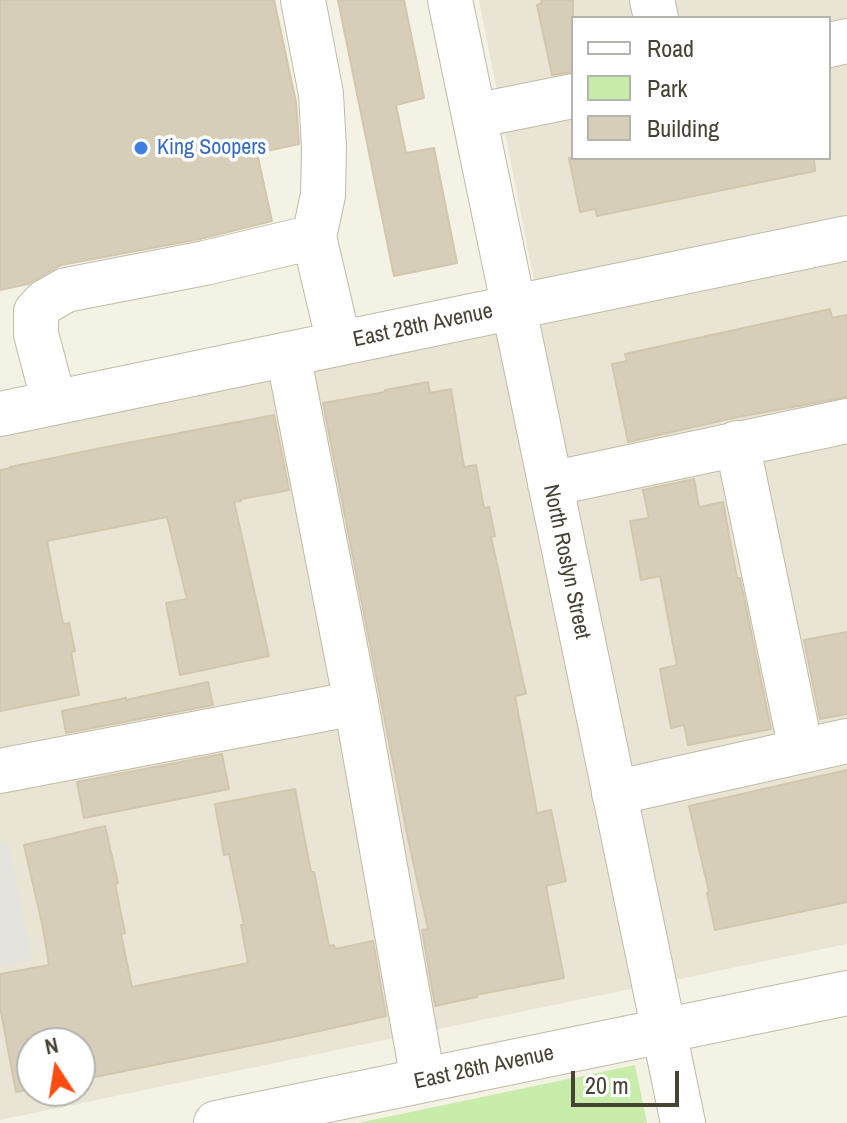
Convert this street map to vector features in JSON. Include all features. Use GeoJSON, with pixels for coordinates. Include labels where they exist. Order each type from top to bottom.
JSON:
{"type":"FeatureCollection","features":[{"type":"Feature","properties":{"kind":"street"},"geometry":{"type":"LineString","coordinates":[[303,0],[321,94],[324,148],[323,195],[314,237],[339,343]]}},
{"type":"Feature","properties":{"kind":"street","name":"North Roslyn Street"},"geometry":{"type":"LineString","coordinates":[[450,0],[683,1123]]}},
{"type":"Feature","properties":{"kind":"street"},"geometry":{"type":"LineString","coordinates":[[474,116],[571,96]]}},
{"type":"Feature","properties":{"kind":"street"},"geometry":{"type":"LineString","coordinates":[[54,402],[36,334],[36,312],[45,302],[66,290],[205,263],[314,237]]}},
{"type":"Feature","properties":{"kind":"street","name":"East 28th Avenue"},"geometry":{"type":"LineString","coordinates":[[0,414],[847,238]]}},
{"type":"Feature","properties":{"kind":"street"},"geometry":{"type":"LineString","coordinates":[[288,354],[356,703],[423,1080]]}},
{"type":"Feature","properties":{"kind":"street"},"geometry":{"type":"LineString","coordinates":[[550,484],[847,421]]}},
{"type":"Feature","properties":{"kind":"street"},"geometry":{"type":"LineString","coordinates":[[737,443],[801,750]]}},
{"type":"Feature","properties":{"kind":"street"},"geometry":{"type":"LineString","coordinates":[[0,771],[356,703]]}},
{"type":"Feature","properties":{"kind":"street"},"geometry":{"type":"LineString","coordinates":[[614,793],[847,741]]}},
{"type":"Feature","properties":{"kind":"street","name":"East 26th Avenue"},"geometry":{"type":"LineString","coordinates":[[216,1123],[847,993]]}},
{"type":"Feature","properties":{"kind":"shaded area"},"geometry":{"type":"Polygon","coordinates":[[[479,0],[847,0],[847,944],[96,1100],[96,1027],[16,1027],[16,1107],[63,1107],[0,1120],[0,436],[542,321],[479,0]]]}},
{"type":"Feature","properties":{"kind":"shaded area"},"geometry":{"type":"Polygon","coordinates":[[[8,843],[32,959],[0,967],[0,844],[8,843]]]}},
{"type":"Feature","properties":{"kind":"green space"},"geometry":{"type":"Polygon","coordinates":[[[635,1065],[647,1123],[358,1123],[635,1065]]]}},
{"type":"Feature","properties":{"kind":"building","name":"King Soopers"},"geometry":{"type":"Polygon","coordinates":[[[0,0],[274,0],[296,102],[299,144],[257,153],[272,221],[200,239],[61,265],[28,284],[0,290],[0,0]]]}},
{"type":"Feature","properties":{"kind":"building"},"geometry":{"type":"Polygon","coordinates":[[[338,0],[404,0],[424,98],[396,105],[406,153],[434,148],[457,263],[394,276],[338,0]]]}},
{"type":"Feature","properties":{"kind":"building"},"geometry":{"type":"Polygon","coordinates":[[[541,0],[573,0],[571,72],[552,75],[537,5],[542,3],[541,0]]]}},
{"type":"Feature","properties":{"kind":"building"},"geometry":{"type":"Polygon","coordinates":[[[569,158],[814,160],[815,171],[597,216],[595,209],[580,212],[569,158]]]}},
{"type":"Feature","properties":{"kind":"building"},"geometry":{"type":"Polygon","coordinates":[[[830,309],[832,318],[847,315],[847,397],[628,442],[612,364],[627,361],[625,354],[830,309]]]}},
{"type":"Feature","properties":{"kind":"building"},"geometry":{"type":"Polygon","coordinates":[[[428,382],[430,393],[451,389],[464,467],[476,465],[484,508],[489,507],[495,536],[491,537],[526,694],[515,696],[537,813],[551,810],[566,881],[546,886],[564,978],[435,1006],[422,930],[428,929],[323,403],[428,382]]]}},
{"type":"Feature","properties":{"kind":"building"},"geometry":{"type":"Polygon","coordinates":[[[274,415],[289,490],[234,502],[269,656],[180,675],[166,603],[187,599],[167,517],[47,541],[63,624],[69,623],[75,651],[71,652],[79,695],[0,711],[0,470],[274,415]]]}},
{"type":"Feature","properties":{"kind":"building"},"geometry":{"type":"Polygon","coordinates":[[[694,479],[699,507],[723,502],[771,729],[688,745],[684,725],[671,728],[660,669],[677,665],[660,576],[641,580],[630,521],[649,518],[643,490],[694,479]]]}},
{"type":"Feature","properties":{"kind":"building"},"geometry":{"type":"Polygon","coordinates":[[[847,632],[847,714],[820,719],[804,640],[847,632]]]}},
{"type":"Feature","properties":{"kind":"building"},"geometry":{"type":"Polygon","coordinates":[[[208,682],[213,705],[66,733],[62,711],[208,682]]]}},
{"type":"Feature","properties":{"kind":"building"},"geometry":{"type":"Polygon","coordinates":[[[222,754],[229,789],[84,818],[77,782],[222,754]]]}},
{"type":"Feature","properties":{"kind":"building"},"geometry":{"type":"Polygon","coordinates":[[[847,770],[847,902],[715,930],[689,806],[847,770]]]}},
{"type":"Feature","properties":{"kind":"building"},"geometry":{"type":"Polygon","coordinates":[[[295,789],[329,946],[334,945],[335,949],[373,941],[386,1016],[96,1077],[96,1027],[16,1027],[16,1092],[0,1007],[0,974],[49,965],[24,845],[105,826],[118,883],[115,884],[125,933],[121,934],[132,987],[248,963],[241,925],[244,925],[229,854],[224,855],[215,804],[295,789]]]}},
{"type":"Feature","properties":{"kind":"place","name":"King Soopers"},"geometry":{"type":"Point","coordinates":[141,148]}}]}
